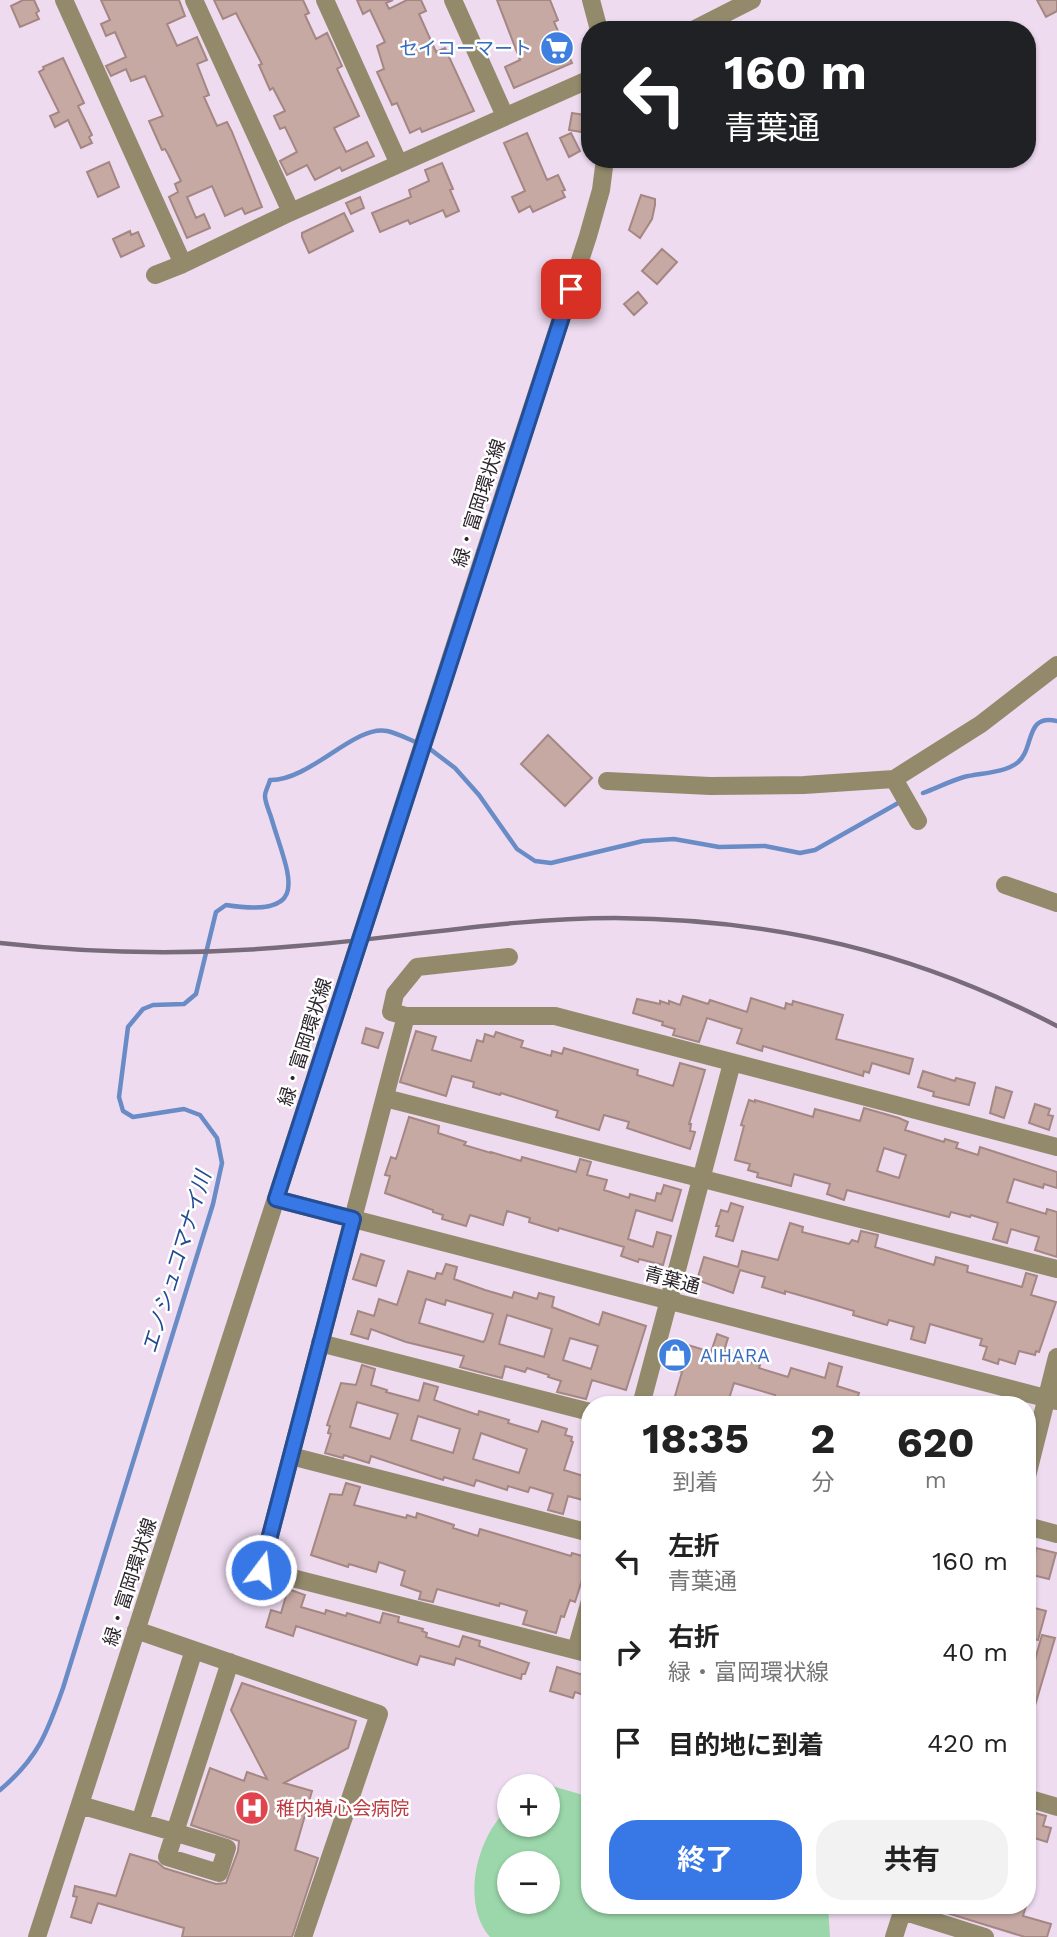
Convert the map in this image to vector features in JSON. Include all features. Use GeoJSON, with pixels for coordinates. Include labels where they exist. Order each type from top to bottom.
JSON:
{"type":"FeatureCollection","features":[{"type":"Feature","properties":{"kind":"street"},"geometry":{"type":"LineString","coordinates":[[64,0],[183,264]]}},
{"type":"Feature","properties":{"kind":"street"},"geometry":{"type":"LineString","coordinates":[[194,0],[291,212]]}},
{"type":"Feature","properties":{"kind":"street"},"geometry":{"type":"LineString","coordinates":[[325,0],[399,164]]}},
{"type":"Feature","properties":{"kind":"street"},"geometry":{"type":"LineString","coordinates":[[453,0],[505,116]]}},
{"type":"Feature","properties":{"kind":"street"},"geometry":{"type":"LineString","coordinates":[[592,0],[597,21]]}},
{"type":"Feature","properties":{"kind":"street"},"geometry":{"type":"LineString","coordinates":[[711,21],[752,0]]}},
{"type":"Feature","properties":{"kind":"street"},"geometry":{"type":"LineString","coordinates":[[155,275],[581,83]]}},
{"type":"Feature","properties":{"kind":"street","name":"緑・富岡環状線"},"geometry":{"type":"LineString","coordinates":[[37,1937],[588,236],[605,168]]}},
{"type":"Feature","properties":{"kind":"street"},"geometry":{"type":"LineString","coordinates":[[607,781],[723,786],[804,785],[894,779],[981,724],[1057,666]]}},
{"type":"Feature","properties":{"kind":"street"},"geometry":{"type":"LineString","coordinates":[[894,779],[918,821]]}},
{"type":"Feature","properties":{"kind":"street"},"geometry":{"type":"LineString","coordinates":[[1006,885],[1057,903]]}},
{"type":"Feature","properties":{"kind":"street"},"geometry":{"type":"LineString","coordinates":[[509,957],[417,967],[395,994],[391,1012],[406,1016],[555,1016],[1057,1147]]}},
{"type":"Feature","properties":{"kind":"street"},"geometry":{"type":"LineString","coordinates":[[406,1016],[261,1570],[581,1651]]}},
{"type":"Feature","properties":{"kind":"street"},"geometry":{"type":"LineString","coordinates":[[643,1396],[732,1063]]}},
{"type":"Feature","properties":{"kind":"street"},"geometry":{"type":"LineString","coordinates":[[385,1097],[1057,1269]]}},
{"type":"Feature","properties":{"kind":"street","name":"青葉通"},"geometry":{"type":"LineString","coordinates":[[276,1199],[1052,1400]]}},
{"type":"Feature","properties":{"kind":"street"},"geometry":{"type":"LineString","coordinates":[[320,1343],[581,1410]]}},
{"type":"Feature","properties":{"kind":"street"},"geometry":{"type":"LineString","coordinates":[[1036,1449],[1052,1400],[1057,1357]]}},
{"type":"Feature","properties":{"kind":"street"},"geometry":{"type":"LineString","coordinates":[[291,1456],[581,1531]]}},
{"type":"Feature","properties":{"kind":"street"},"geometry":{"type":"LineString","coordinates":[[1036,1528],[1057,1534]]}},
{"type":"Feature","properties":{"kind":"street"},"geometry":{"type":"LineString","coordinates":[[136,1630],[379,1714],[303,1937]]}},
{"type":"Feature","properties":{"kind":"street"},"geometry":{"type":"LineString","coordinates":[[140,1822],[194,1650]]}},
{"type":"Feature","properties":{"kind":"street"},"geometry":{"type":"LineString","coordinates":[[80,1805],[175,1832],[230,1662]]}},
{"type":"Feature","properties":{"kind":"street"},"geometry":{"type":"LineString","coordinates":[[1036,1801],[1057,1807]]}},
{"type":"Feature","properties":{"kind":"street"},"geometry":{"type":"LineString","coordinates":[[894,1937],[901,1914]]}},
{"type":"Feature","properties":{"kind":"street"},"geometry":{"type":"LineString","coordinates":[[920,1914],[985,1937]]}},
{"type":"Feature","properties":{"kind":"green space"},"geometry":{"type":"Polygon","coordinates":[[[560,1788],[581,1794],[581,1914],[829,1914],[830,1937],[490,1937],[481,1923],[474,1888],[476,1870],[488,1835],[497,1822],[497,1837],[560,1837],[560,1788]]]}},
{"type":"Feature","properties":{"kind":"building"},"geometry":{"type":"Polygon","coordinates":[[[23,0],[34,0],[39,19],[20,27],[11,6],[23,0]]]}},
{"type":"Feature","properties":{"kind":"building"},"geometry":{"type":"Polygon","coordinates":[[[101,0],[179,0],[185,16],[167,24],[177,46],[197,37],[207,60],[197,64],[209,95],[204,97],[217,126],[227,122],[262,207],[245,214],[242,208],[225,216],[212,186],[187,197],[196,218],[204,214],[210,228],[187,238],[169,197],[178,192],[175,184],[181,181],[165,149],[162,150],[149,121],[163,116],[145,76],[131,81],[126,69],[111,76],[106,66],[126,57],[115,32],[106,36],[101,24],[110,20],[101,0]]]}},
{"type":"Feature","properties":{"kind":"building"},"geometry":{"type":"Polygon","coordinates":[[[214,0],[303,0],[309,13],[305,15],[316,39],[327,33],[342,66],[337,69],[359,116],[334,128],[346,152],[367,142],[374,156],[342,171],[340,167],[315,180],[307,165],[287,175],[280,161],[297,152],[285,127],[280,129],[274,116],[285,111],[273,88],[270,90],[259,65],[262,64],[236,13],[223,19],[214,0]]]}},
{"type":"Feature","properties":{"kind":"building"},"geometry":{"type":"Polygon","coordinates":[[[357,0],[393,0],[386,3],[389,9],[407,0],[421,0],[426,11],[419,14],[436,52],[445,48],[474,111],[422,132],[420,128],[410,133],[397,103],[392,105],[377,72],[384,69],[377,46],[385,42],[370,10],[363,14],[357,0]]]}},
{"type":"Feature","properties":{"kind":"building"},"geometry":{"type":"Polygon","coordinates":[[[497,0],[550,0],[558,20],[554,22],[572,63],[514,88],[505,67],[520,60],[497,0]]]}},
{"type":"Feature","properties":{"kind":"building"},"geometry":{"type":"Polygon","coordinates":[[[1037,0],[1057,0],[1057,11],[1046,17],[1037,0]]]}},
{"type":"Feature","properties":{"kind":"building"},"geometry":{"type":"Polygon","coordinates":[[[63,58],[84,103],[78,106],[92,135],[89,137],[92,143],[81,148],[68,120],[55,127],[50,116],[59,112],[39,72],[43,67],[63,58]]]}},
{"type":"Feature","properties":{"kind":"building"},"geometry":{"type":"Polygon","coordinates":[[[572,113],[581,114],[581,132],[569,130],[572,113]]]}},
{"type":"Feature","properties":{"kind":"building"},"geometry":{"type":"Polygon","coordinates":[[[527,133],[547,180],[558,175],[565,190],[562,191],[565,197],[533,212],[530,206],[519,212],[512,197],[525,191],[504,143],[527,133]]]}},
{"type":"Feature","properties":{"kind":"building"},"geometry":{"type":"Polygon","coordinates":[[[571,133],[580,151],[569,157],[560,138],[571,133]]]}},
{"type":"Feature","properties":{"kind":"building"},"geometry":{"type":"Polygon","coordinates":[[[109,162],[119,187],[98,197],[87,172],[109,162]]]}},
{"type":"Feature","properties":{"kind":"building"},"geometry":{"type":"Polygon","coordinates":[[[442,163],[459,211],[446,217],[443,210],[410,224],[408,220],[380,232],[372,213],[411,197],[409,190],[429,181],[425,170],[442,163]]]}},
{"type":"Feature","properties":{"kind":"building"},"geometry":{"type":"Polygon","coordinates":[[[641,195],[655,199],[655,205],[652,219],[640,238],[629,230],[641,195]]]}},
{"type":"Feature","properties":{"kind":"building"},"geometry":{"type":"Polygon","coordinates":[[[360,197],[364,208],[351,214],[346,203],[360,197]]]}},
{"type":"Feature","properties":{"kind":"building"},"geometry":{"type":"Polygon","coordinates":[[[344,213],[353,231],[309,253],[302,233],[344,213]]]}},
{"type":"Feature","properties":{"kind":"building"},"geometry":{"type":"Polygon","coordinates":[[[130,231],[131,235],[138,232],[144,246],[121,257],[113,239],[130,231]]]}},
{"type":"Feature","properties":{"kind":"building"},"geometry":{"type":"Polygon","coordinates":[[[662,249],[677,262],[657,284],[642,271],[662,249]]]}},
{"type":"Feature","properties":{"kind":"building"},"geometry":{"type":"Polygon","coordinates":[[[638,292],[647,303],[634,315],[624,304],[638,292]]]}},
{"type":"Feature","properties":{"kind":"building"},"geometry":{"type":"Polygon","coordinates":[[[548,735],[592,778],[565,806],[521,764],[548,735]]]}},
{"type":"Feature","properties":{"kind":"building"},"geometry":{"type":"Polygon","coordinates":[[[683,996],[708,1004],[710,1000],[747,1012],[751,998],[785,1009],[786,1003],[792,1005],[793,1001],[843,1015],[836,1039],[913,1059],[909,1074],[872,1063],[869,1073],[864,1071],[863,1076],[763,1046],[762,1051],[737,1043],[742,1029],[707,1018],[699,1042],[673,1035],[675,1029],[662,1025],[663,1022],[633,1013],[637,999],[660,1004],[660,1001],[669,1004],[669,1001],[680,1005],[683,996]]]}},
{"type":"Feature","properties":{"kind":"building"},"geometry":{"type":"Polygon","coordinates":[[[366,1028],[383,1033],[378,1048],[362,1043],[366,1028]]]}},
{"type":"Feature","properties":{"kind":"building"},"geometry":{"type":"Polygon","coordinates":[[[416,1031],[436,1037],[432,1050],[471,1061],[477,1040],[483,1042],[485,1034],[494,1037],[496,1032],[523,1041],[521,1047],[551,1056],[552,1051],[562,1054],[564,1048],[638,1070],[637,1075],[673,1086],[680,1063],[705,1070],[689,1124],[690,1131],[695,1132],[690,1149],[627,1128],[629,1122],[604,1115],[599,1130],[556,1117],[558,1111],[473,1087],[474,1082],[452,1076],[446,1096],[400,1082],[416,1031]]]}},
{"type":"Feature","properties":{"kind":"building"},"geometry":{"type":"Polygon","coordinates":[[[923,1071],[955,1081],[956,1078],[975,1083],[969,1105],[933,1096],[934,1092],[918,1087],[923,1071]]]}},
{"type":"Feature","properties":{"kind":"building"},"geometry":{"type":"Polygon","coordinates":[[[996,1087],[1012,1092],[1004,1118],[990,1113],[996,1087]]]}},
{"type":"Feature","properties":{"kind":"building"},"geometry":{"type":"Polygon","coordinates":[[[749,1100],[813,1117],[815,1109],[860,1121],[864,1108],[908,1122],[905,1130],[944,1142],[945,1139],[958,1143],[956,1148],[978,1155],[980,1147],[1057,1172],[1057,1188],[1044,1184],[1043,1188],[1014,1179],[1007,1202],[1046,1214],[1047,1209],[1057,1212],[1057,1257],[1035,1250],[1039,1237],[1011,1229],[1007,1243],[993,1239],[998,1223],[971,1215],[970,1217],[951,1212],[949,1217],[847,1190],[844,1200],[827,1194],[830,1184],[794,1174],[791,1186],[757,1177],[758,1173],[748,1170],[750,1164],[735,1160],[744,1126],[741,1125],[749,1100]],[[884,1148],[877,1171],[899,1178],[906,1155],[884,1148]]]}},
{"type":"Feature","properties":{"kind":"building"},"geometry":{"type":"Polygon","coordinates":[[[1035,1104],[1050,1109],[1048,1115],[1053,1116],[1049,1130],[1029,1123],[1035,1104]]]}},
{"type":"Feature","properties":{"kind":"building"},"geometry":{"type":"Polygon","coordinates":[[[409,1117],[439,1126],[438,1133],[466,1142],[464,1145],[521,1161],[522,1157],[576,1172],[580,1159],[591,1162],[587,1175],[607,1180],[604,1190],[629,1198],[630,1194],[655,1201],[657,1193],[661,1194],[664,1185],[681,1190],[672,1221],[636,1210],[628,1239],[653,1247],[657,1232],[671,1236],[663,1265],[639,1259],[638,1262],[621,1256],[624,1247],[559,1228],[558,1231],[529,1222],[530,1218],[507,1211],[503,1225],[470,1215],[466,1226],[442,1219],[443,1215],[433,1210],[385,1193],[390,1176],[385,1175],[391,1157],[396,1159],[409,1117]]]}},
{"type":"Feature","properties":{"kind":"building"},"geometry":{"type":"Polygon","coordinates":[[[731,1203],[743,1207],[733,1241],[716,1236],[721,1210],[728,1212],[731,1203]]]}},
{"type":"Feature","properties":{"kind":"building"},"geometry":{"type":"Polygon","coordinates":[[[790,1223],[803,1227],[802,1232],[849,1244],[852,1240],[858,1242],[861,1231],[878,1235],[875,1247],[934,1265],[936,1257],[968,1266],[967,1272],[1022,1287],[1026,1273],[1037,1276],[1031,1295],[1056,1302],[1039,1352],[1036,1351],[1035,1355],[1019,1351],[1015,1364],[999,1359],[998,1364],[983,1359],[987,1347],[980,1345],[982,1339],[930,1324],[925,1343],[911,1339],[914,1327],[889,1320],[887,1325],[853,1315],[854,1311],[762,1287],[765,1277],[740,1270],[733,1293],[697,1280],[704,1257],[738,1267],[742,1251],[778,1260],[790,1223]]]}},
{"type":"Feature","properties":{"kind":"building"},"geometry":{"type":"Polygon","coordinates":[[[361,1254],[384,1261],[376,1286],[353,1279],[361,1254]]]}},
{"type":"Feature","properties":{"kind":"building"},"geometry":{"type":"Polygon","coordinates":[[[446,1264],[457,1267],[454,1279],[485,1290],[512,1298],[514,1292],[537,1299],[539,1293],[554,1297],[552,1307],[599,1325],[603,1312],[646,1326],[626,1390],[592,1380],[587,1396],[581,1398],[557,1392],[561,1381],[527,1368],[525,1372],[505,1366],[502,1378],[460,1367],[464,1356],[406,1342],[371,1329],[368,1339],[351,1334],[358,1311],[374,1316],[379,1299],[397,1305],[408,1271],[435,1279],[437,1273],[442,1274],[446,1264]],[[426,1299],[419,1323],[483,1342],[485,1340],[493,1314],[446,1300],[445,1305],[426,1299]],[[507,1315],[499,1344],[544,1357],[552,1329],[507,1315]],[[570,1338],[563,1360],[591,1369],[598,1346],[570,1338]]]}},
{"type":"Feature","properties":{"kind":"building"},"geometry":{"type":"Polygon","coordinates":[[[717,1334],[728,1338],[724,1351],[760,1365],[759,1368],[788,1377],[791,1368],[825,1378],[829,1363],[842,1367],[837,1386],[859,1393],[858,1396],[775,1396],[734,1383],[730,1396],[675,1396],[682,1372],[664,1366],[671,1343],[711,1352],[717,1334]]]}},
{"type":"Feature","properties":{"kind":"building"},"geometry":{"type":"Polygon","coordinates":[[[362,1365],[375,1369],[371,1385],[387,1390],[386,1392],[419,1401],[424,1383],[438,1387],[434,1400],[478,1415],[479,1411],[538,1432],[542,1421],[567,1429],[565,1435],[572,1437],[573,1442],[564,1470],[581,1475],[581,1500],[568,1496],[563,1514],[548,1510],[553,1494],[530,1487],[528,1492],[508,1486],[507,1490],[476,1480],[474,1486],[444,1477],[443,1480],[371,1456],[369,1463],[344,1455],[343,1458],[325,1453],[331,1434],[328,1433],[330,1426],[327,1425],[341,1383],[356,1385],[362,1365]],[[357,1402],[350,1427],[390,1439],[398,1414],[357,1402]],[[418,1416],[411,1440],[453,1453],[460,1429],[418,1416]],[[481,1433],[473,1459],[519,1473],[527,1449],[481,1433]]]}},
{"type":"Feature","properties":{"kind":"building"},"geometry":{"type":"Polygon","coordinates":[[[346,1483],[360,1487],[354,1505],[406,1518],[407,1515],[416,1518],[417,1513],[478,1536],[480,1529],[571,1556],[572,1553],[581,1556],[581,1583],[575,1602],[570,1600],[556,1633],[523,1624],[527,1611],[500,1603],[499,1606],[437,1589],[433,1602],[419,1599],[421,1592],[401,1585],[405,1571],[379,1562],[376,1572],[349,1564],[348,1567],[311,1555],[330,1494],[342,1495],[346,1483]]]}},
{"type":"Feature","properties":{"kind":"building"},"geometry":{"type":"Polygon","coordinates":[[[1036,1548],[1056,1553],[1049,1579],[1036,1576],[1036,1548]]]}},
{"type":"Feature","properties":{"kind":"building"},"geometry":{"type":"Polygon","coordinates":[[[288,1589],[305,1595],[301,1607],[325,1614],[326,1610],[346,1616],[347,1613],[380,1623],[383,1613],[399,1617],[398,1622],[423,1629],[422,1631],[427,1633],[426,1637],[459,1647],[463,1636],[480,1641],[479,1646],[529,1663],[521,1679],[456,1658],[454,1665],[420,1656],[417,1665],[296,1626],[293,1636],[266,1627],[271,1610],[281,1613],[288,1589]]]}},
{"type":"Feature","properties":{"kind":"building"},"geometry":{"type":"Polygon","coordinates":[[[1036,1608],[1046,1611],[1036,1639],[1036,1608]]]}},
{"type":"Feature","properties":{"kind":"building"},"geometry":{"type":"Polygon","coordinates":[[[1042,1635],[1055,1638],[1036,1702],[1036,1656],[1042,1635]]]}},
{"type":"Feature","properties":{"kind":"building"},"geometry":{"type":"Polygon","coordinates":[[[557,1667],[581,1674],[581,1694],[575,1692],[573,1698],[550,1691],[557,1667]]]}},
{"type":"Feature","properties":{"kind":"building","name":"稚内禎心会病院"},"geometry":{"type":"Polygon","coordinates":[[[242,1683],[356,1721],[348,1748],[284,1783],[312,1791],[295,1850],[318,1858],[292,1937],[182,1937],[184,1928],[98,1903],[91,1923],[71,1917],[77,1897],[73,1896],[75,1886],[116,1896],[130,1854],[216,1884],[226,1883],[239,1841],[191,1825],[210,1768],[244,1781],[247,1772],[267,1779],[231,1710],[242,1683]]]}},
{"type":"Feature","properties":{"kind":"building"},"geometry":{"type":"Polygon","coordinates":[[[1036,1813],[1046,1816],[1043,1826],[1051,1828],[1047,1842],[1036,1839],[1036,1813]]]}},
{"type":"Feature","properties":{"kind":"building"},"geometry":{"type":"Polygon","coordinates":[[[950,1914],[1024,1914],[1051,1924],[1047,1937],[1025,1937],[950,1914]]]}},
{"type":"Feature","properties":{"kind":"waterway","name":"エノシュコマナイ川"},"geometry":{"type":"LineString","coordinates":[[923,793],[964,777],[1012,766],[1023,757],[1031,734],[1039,722],[1057,721]]}},
{"type":"Feature","properties":{"kind":"waterway","name":"エノシュコマナイ川"},"geometry":{"type":"LineString","coordinates":[[0,1790],[24,1767],[40,1744],[63,1688],[213,1204],[222,1163],[217,1138],[200,1115],[184,1109],[133,1117],[123,1111],[119,1097],[128,1027],[143,1009],[153,1005],[184,1004],[196,994],[216,912],[226,905],[254,908],[273,905],[284,899],[288,888],[288,874],[265,798],[270,780],[301,772],[346,744],[374,731],[391,732],[418,743]]}},
{"type":"Feature","properties":{"kind":"waterway","name":"エノシュコマナイ川"},"geometry":{"type":"LineString","coordinates":[[426,746],[455,768],[479,795],[517,849],[535,861],[551,863],[643,841],[674,839],[719,847],[765,846],[800,853],[815,850],[900,802]]}},
{"type":"Feature","properties":{"kind":"railway"},"geometry":{"type":"LineString","coordinates":[[0,943],[111,951],[223,951],[536,921],[615,918],[674,920],[788,933],[843,945],[951,978],[1057,1026]]}},
{"type":"Feature","properties":{"kind":"place","name":"セイコーマート"},"geometry":{"type":"Point","coordinates":[557,48]}},
{"type":"Feature","properties":{"kind":"place","name":"AIHARA"},"geometry":{"type":"Point","coordinates":[675,1355]}},
{"type":"Feature","properties":{"kind":"place","name":"稚内禎心会病院"},"geometry":{"type":"Point","coordinates":[252,1808]}},
{"type":"Feature","properties":{"kind":"route"},"geometry":{"type":"LineString","coordinates":[[261,1570],[353,1219],[276,1199],[571,289]]}}]}
